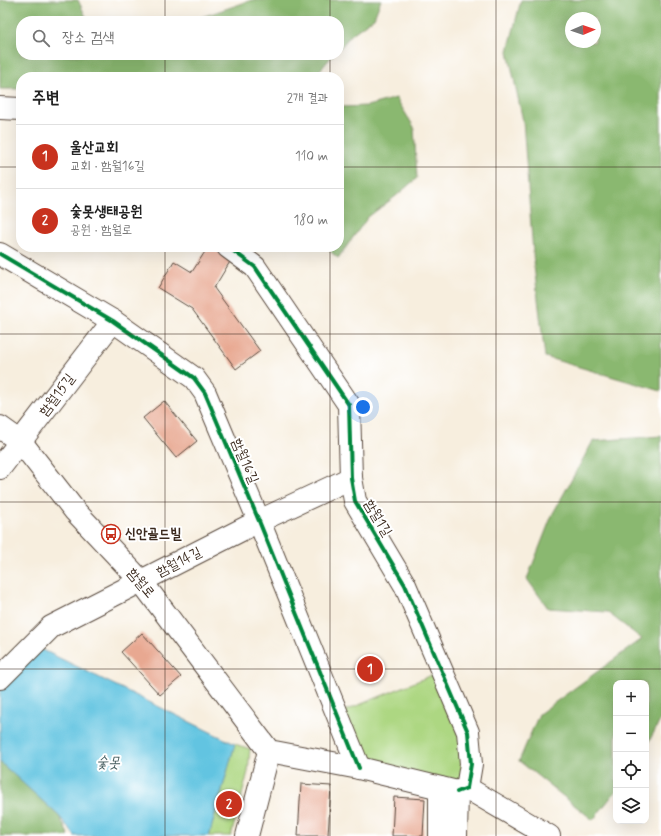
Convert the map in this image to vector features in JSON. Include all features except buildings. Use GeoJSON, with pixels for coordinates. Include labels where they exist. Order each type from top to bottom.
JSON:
{"type":"FeatureCollection","features":[{"type":"Feature","properties":{"kind":"street"},"geometry":{"type":"LineString","coordinates":[[0,108],[16,109]]}},
{"type":"Feature","properties":{"kind":"street","name":"함월1길"},"geometry":{"type":"LineString","coordinates":[[235,252],[255,267],[349,405],[352,478],[355,501],[405,585],[468,732],[471,764],[455,789],[456,836]]}},
{"type":"Feature","properties":{"kind":"street","name":"함월16길"},"geometry":{"type":"LineString","coordinates":[[0,254],[113,321],[194,378],[205,393],[259,521],[359,768]]}},
{"type":"Feature","properties":{"kind":"street","name":"함월15길"},"geometry":{"type":"LineString","coordinates":[[0,468],[113,321]]}},
{"type":"Feature","properties":{"kind":"street","name":"함월로"},"geometry":{"type":"LineString","coordinates":[[0,427],[21,442],[76,511],[141,581],[269,751]]}},
{"type":"Feature","properties":{"kind":"street","name":"함월14길"},"geometry":{"type":"LineString","coordinates":[[0,678],[51,627],[259,521],[352,478]]}},
{"type":"Feature","properties":{"kind":"street"},"geometry":{"type":"LineString","coordinates":[[248,836],[269,751],[359,768],[455,789],[548,836]]}},
{"type":"Feature","properties":{"kind":"street"},"geometry":{"type":"LineString","coordinates":[[440,836],[455,789]]}},
{"type":"Feature","properties":{"kind":"green space"},"geometry":{"type":"Polygon","coordinates":[[[0,0],[78,0],[86,16],[16,16],[16,60],[329,60],[318,72],[16,72],[16,89],[0,89],[0,0]]]}},
{"type":"Feature","properties":{"kind":"green space"},"geometry":{"type":"Polygon","coordinates":[[[252,0],[381,0],[374,18],[352,34],[344,43],[344,16],[205,16],[252,0]]]}},
{"type":"Feature","properties":{"kind":"green space"},"geometry":{"type":"Polygon","coordinates":[[[521,0],[661,0],[661,391],[545,357],[534,266],[523,121],[508,51],[521,0]]]}},
{"type":"Feature","properties":{"kind":"green space"},"geometry":{"type":"Polygon","coordinates":[[[396,98],[414,127],[417,178],[368,217],[344,250],[344,107],[367,106],[396,98]]]}},
{"type":"Feature","properties":{"kind":"green space"},"geometry":{"type":"Polygon","coordinates":[[[331,252],[342,252],[338,258],[331,252]]]}},
{"type":"Feature","properties":{"kind":"green space"},"geometry":{"type":"Polygon","coordinates":[[[661,436],[661,719],[649,741],[649,680],[613,680],[613,795],[593,820],[519,761],[539,714],[642,639],[607,612],[548,608],[527,579],[552,515],[593,441],[661,436]]]}},
{"type":"Feature","properties":{"kind":"green space"},"geometry":{"type":"Polygon","coordinates":[[[442,671],[468,732],[467,788],[359,768],[337,714],[442,671]]]}},
{"type":"Feature","properties":{"kind":"green space"},"geometry":{"type":"Polygon","coordinates":[[[235,744],[250,749],[248,772],[231,836],[209,836],[235,744]]]}},
{"type":"Feature","properties":{"kind":"green space"},"geometry":{"type":"Polygon","coordinates":[[[0,762],[59,816],[69,836],[0,836],[0,762]]]}},
{"type":"Feature","properties":{"kind":"water","name":"숯못"},"geometry":{"type":"Polygon","coordinates":[[[39,648],[235,744],[209,836],[75,836],[59,816],[0,762],[0,690],[39,648]]]}},
{"type":"Feature","properties":{"kind":"cycle path"},"geometry":{"type":"LineString","coordinates":[[235,252],[255,267],[349,405],[351,478],[355,501],[405,585],[468,732],[471,764],[467,788],[457,792]]}},
{"type":"Feature","properties":{"kind":"cycle path"},"geometry":{"type":"LineString","coordinates":[[0,254],[113,321],[194,378],[205,393],[259,521],[359,768]]}},
{"type":"Feature","properties":{"kind":"place","name":"신안골드빌"},"geometry":{"type":"Point","coordinates":[111,534]}},
{"type":"Feature","properties":{"kind":"place","name":"울산교회"},"geometry":{"type":"Point","coordinates":[370,669]}},
{"type":"Feature","properties":{"kind":"place","name":"숯못생태공원"},"geometry":{"type":"Point","coordinates":[229,804]}}]}
